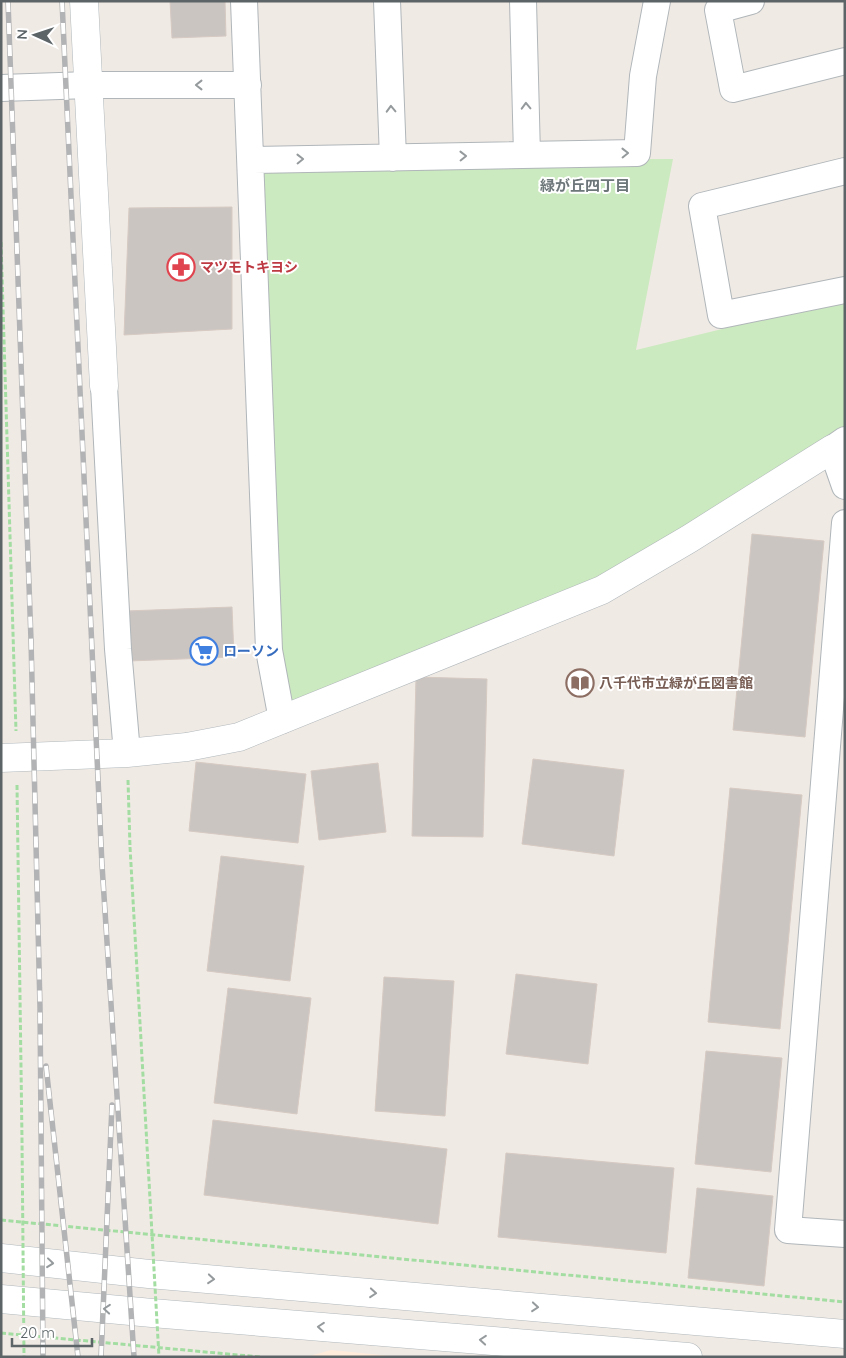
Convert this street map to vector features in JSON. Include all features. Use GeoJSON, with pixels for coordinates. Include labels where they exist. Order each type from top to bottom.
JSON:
{"type":"FeatureCollection","features":[{"type":"Feature","properties":{"kind":"street"},"geometry":{"type":"LineString","coordinates":[[84,1],[118,649],[127,753]]}},
{"type":"Feature","properties":{"kind":"street"},"geometry":{"type":"LineString","coordinates":[[244,1],[252,160],[269,650],[282,720]]}},
{"type":"Feature","properties":{"kind":"street"},"geometry":{"type":"LineString","coordinates":[[387,1],[393,158]]}},
{"type":"Feature","properties":{"kind":"street"},"geometry":{"type":"LineString","coordinates":[[522,1],[527,155]]}},
{"type":"Feature","properties":{"kind":"street"},"geometry":{"type":"LineString","coordinates":[[252,160],[637,153],[643,76],[658,1]]}},
{"type":"Feature","properties":{"kind":"street"},"geometry":{"type":"LineString","coordinates":[[751,1],[718,10],[733,89],[845,62]]}},
{"type":"Feature","properties":{"kind":"street"},"geometry":{"type":"LineString","coordinates":[[1,88],[89,85],[248,85]]}},
{"type":"Feature","properties":{"kind":"street"},"geometry":{"type":"LineString","coordinates":[[845,171],[702,206],[721,315],[845,290]]}},
{"type":"Feature","properties":{"kind":"street"},"geometry":{"type":"LineString","coordinates":[[9,758],[127,753],[187,746],[239,737],[602,590],[689,540],[838,444],[845,486]]}},
{"type":"Feature","properties":{"kind":"street"},"geometry":{"type":"LineString","coordinates":[[845,523],[835,756],[788,1230],[845,1234]]}},
{"type":"Feature","properties":{"kind":"street"},"geometry":{"type":"LineString","coordinates":[[1,1258],[149,1274],[845,1334]]}},
{"type":"Feature","properties":{"kind":"street"},"geometry":{"type":"LineString","coordinates":[[1,1299],[688,1357]]}},
{"type":"Feature","properties":{"kind":"path"},"geometry":{"type":"LineString","coordinates":[[1,242],[9,758],[22,1138],[24,1357]]}},
{"type":"Feature","properties":{"kind":"path"},"geometry":{"type":"LineString","coordinates":[[127,753],[130,847],[159,1357]]}},
{"type":"Feature","properties":{"kind":"path"},"geometry":{"type":"LineString","coordinates":[[1,1220],[845,1302]]}},
{"type":"Feature","properties":{"kind":"path"},"geometry":{"type":"LineString","coordinates":[[1,1333],[260,1357]]}},
{"type":"Feature","properties":{"kind":"shaded area"},"geometry":{"type":"Polygon","coordinates":[[[331,1350],[401,1357],[306,1357],[331,1350]]]}},
{"type":"Feature","properties":{"kind":"green space"},"geometry":{"type":"Polygon","coordinates":[[[673,159],[636,350],[845,299],[845,433],[602,590],[282,720],[251,160],[673,159]]]}},
{"type":"Feature","properties":{"kind":"building"},"geometry":{"type":"Polygon","coordinates":[[[170,1],[225,1],[226,36],[172,38],[170,1]]]}},
{"type":"Feature","properties":{"kind":"building"},"geometry":{"type":"Polygon","coordinates":[[[232,207],[232,329],[124,335],[129,208],[232,207]]]}},
{"type":"Feature","properties":{"kind":"building"},"geometry":{"type":"Polygon","coordinates":[[[752,534],[824,541],[805,737],[733,730],[752,534]]]}},
{"type":"Feature","properties":{"kind":"building"},"geometry":{"type":"Polygon","coordinates":[[[232,607],[234,657],[129,661],[126,611],[232,607]]]}},
{"type":"Feature","properties":{"kind":"building"},"geometry":{"type":"Polygon","coordinates":[[[416,677],[487,679],[483,837],[412,836],[416,677]]]}},
{"type":"Feature","properties":{"kind":"building"},"geometry":{"type":"Polygon","coordinates":[[[533,759],[624,770],[614,856],[522,844],[533,759]]]}},
{"type":"Feature","properties":{"kind":"building"},"geometry":{"type":"Polygon","coordinates":[[[196,762],[306,774],[298,843],[189,831],[196,762]]]}},
{"type":"Feature","properties":{"kind":"building"},"geometry":{"type":"Polygon","coordinates":[[[378,763],[386,832],[319,840],[311,771],[378,763]]]}},
{"type":"Feature","properties":{"kind":"building"},"geometry":{"type":"Polygon","coordinates":[[[730,788],[802,795],[780,1029],[708,1022],[730,788]]]}},
{"type":"Feature","properties":{"kind":"building"},"geometry":{"type":"Polygon","coordinates":[[[221,856],[304,866],[290,981],[207,971],[221,856]]]}},
{"type":"Feature","properties":{"kind":"building"},"geometry":{"type":"Polygon","coordinates":[[[516,974],[597,984],[588,1064],[506,1054],[516,974]]]}},
{"type":"Feature","properties":{"kind":"building"},"geometry":{"type":"Polygon","coordinates":[[[384,977],[454,981],[445,1116],[375,1111],[384,977]]]}},
{"type":"Feature","properties":{"kind":"building"},"geometry":{"type":"Polygon","coordinates":[[[228,988],[311,998],[297,1114],[214,1103],[228,988]]]}},
{"type":"Feature","properties":{"kind":"building"},"geometry":{"type":"Polygon","coordinates":[[[706,1051],[782,1058],[771,1172],[695,1164],[706,1051]]]}},
{"type":"Feature","properties":{"kind":"building"},"geometry":{"type":"Polygon","coordinates":[[[213,1120],[447,1149],[438,1224],[204,1195],[213,1120]]]}},
{"type":"Feature","properties":{"kind":"building"},"geometry":{"type":"Polygon","coordinates":[[[506,1153],[674,1168],[666,1253],[498,1237],[506,1153]]]}},
{"type":"Feature","properties":{"kind":"building"},"geometry":{"type":"Polygon","coordinates":[[[697,1188],[773,1196],[764,1286],[688,1278],[697,1188]]]}},
{"type":"Feature","properties":{"kind":"railway"},"geometry":{"type":"LineString","coordinates":[[8,1],[31,640],[40,1007],[43,1357]]}},
{"type":"Feature","properties":{"kind":"railway"},"geometry":{"type":"LineString","coordinates":[[62,1],[102,865],[134,1357]]}},
{"type":"Feature","properties":{"kind":"railway"},"geometry":{"type":"LineString","coordinates":[[46,1066],[78,1357]]}},
{"type":"Feature","properties":{"kind":"railway"},"geometry":{"type":"LineString","coordinates":[[101,1357],[112,1105]]}},
{"type":"Feature","properties":{"kind":"place","name":"マツモトキヨシ"},"geometry":{"type":"Point","coordinates":[181,267]}},
{"type":"Feature","properties":{"kind":"place","name":"ローソン"},"geometry":{"type":"Point","coordinates":[204,651]}},
{"type":"Feature","properties":{"kind":"place","name":"八千代市立緑が丘図書館"},"geometry":{"type":"Point","coordinates":[580,683]}},
{"type":"Feature","properties":{"kind":"district","name":"緑が丘四丁目"},"geometry":{"type":"Point","coordinates":[585,186]}}]}
